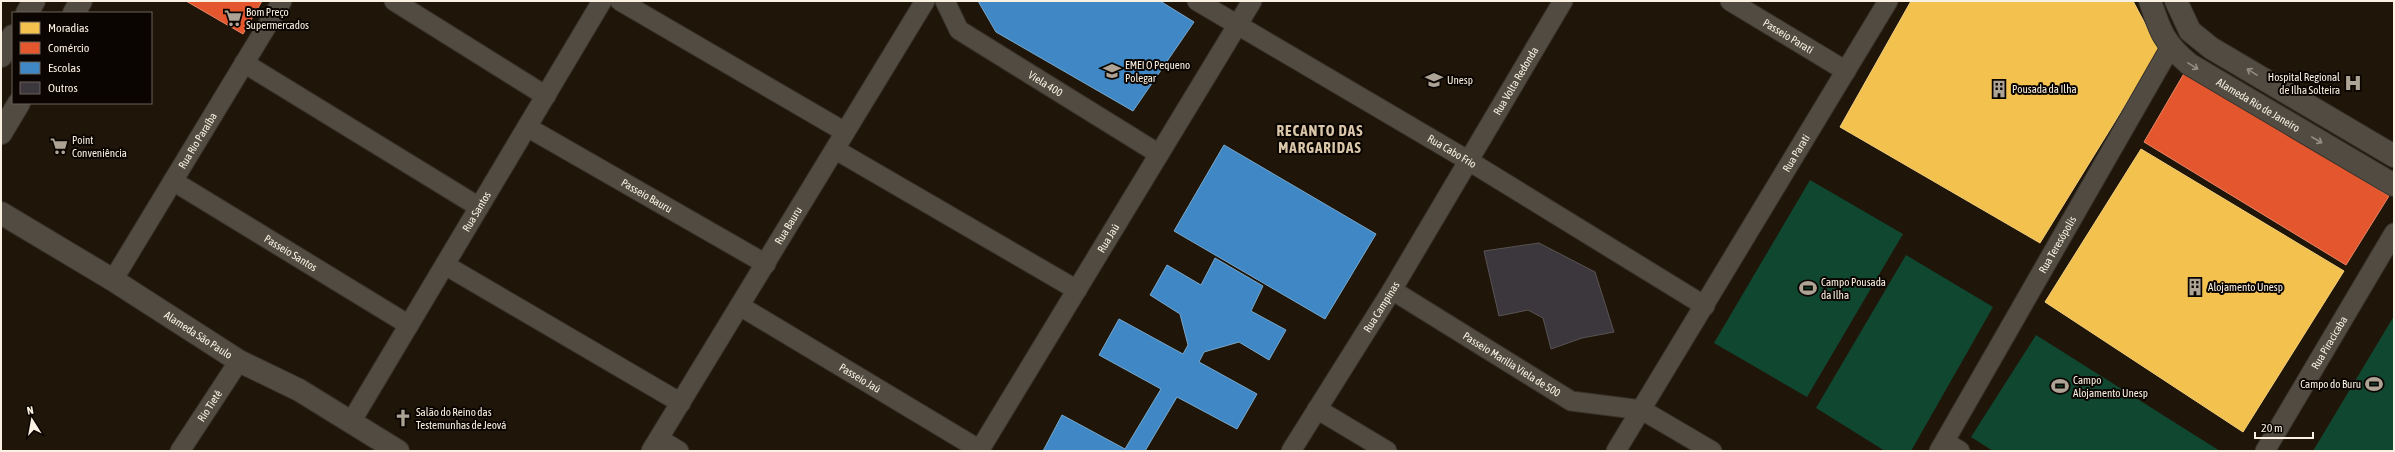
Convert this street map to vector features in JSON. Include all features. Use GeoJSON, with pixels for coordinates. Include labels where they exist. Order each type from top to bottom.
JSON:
{"type":"FeatureCollection","features":[{"type":"Feature","properties":{"kind":"street"},"geometry":{"type":"LineString","coordinates":[[28,12],[34,1]]}},
{"type":"Feature","properties":{"kind":"street"},"geometry":{"type":"LineString","coordinates":[[75,12],[81,1]]}},
{"type":"Feature","properties":{"kind":"street","name":"Rua Rio Paraíba"},"geometry":{"type":"LineString","coordinates":[[113,280],[282,1]]}},
{"type":"Feature","properties":{"kind":"street"},"geometry":{"type":"LineString","coordinates":[[394,1],[546,96]]}},
{"type":"Feature","properties":{"kind":"street","name":"Rua Santos"},"geometry":{"type":"LineString","coordinates":[[351,422],[602,1]]}},
{"type":"Feature","properties":{"kind":"street"},"geometry":{"type":"LineString","coordinates":[[620,1],[845,132]]}},
{"type":"Feature","properties":{"kind":"street","name":"Rua Bauru"},"geometry":{"type":"LineString","coordinates":[[655,445],[836,150],[845,132],[925,1]]}},
{"type":"Feature","properties":{"kind":"street","name":"Viela 400"},"geometry":{"type":"LineString","coordinates":[[945,1],[959,30],[1159,154]]}},
{"type":"Feature","properties":{"kind":"street","name":"Rua Cabo Frio"},"geometry":{"type":"LineString","coordinates":[[1197,1],[1468,160],[1705,306]]}},
{"type":"Feature","properties":{"kind":"street","name":"Rua Jaú"},"geometry":{"type":"LineString","coordinates":[[979,450],[1252,1]]}},
{"type":"Feature","properties":{"kind":"street","name":"Rua Volta Redonda"},"geometry":{"type":"LineString","coordinates":[[1468,160],[1563,1]]}},
{"type":"Feature","properties":{"kind":"street","name":"Passeio Parati"},"geometry":{"type":"LineString","coordinates":[[1730,1],[1846,71]]}},
{"type":"Feature","properties":{"kind":"street","name":"Rua Parati"},"geometry":{"type":"LineString","coordinates":[[1616,451],[1888,1]]}},
{"type":"Feature","properties":{"kind":"street","name":"Alameda Rio de Janeiro"},"geometry":{"type":"LineString","coordinates":[[2150,1],[2160,32],[2170,48],[2189,64],[2394,185]]}},
{"type":"Feature","properties":{"kind":"street"},"geometry":{"type":"LineString","coordinates":[[2176,1],[2190,31],[2211,48],[2394,156]]}},
{"type":"Feature","properties":{"kind":"street"},"geometry":{"type":"LineString","coordinates":[[1,26],[12,33]]}},
{"type":"Feature","properties":{"kind":"street"},"geometry":{"type":"LineString","coordinates":[[1,56],[12,36]]}},
{"type":"Feature","properties":{"kind":"street","name":"Rua Teresópolis"},"geometry":{"type":"LineString","coordinates":[[1948,448],[2170,48]]}},
{"type":"Feature","properties":{"kind":"street"},"geometry":{"type":"LineString","coordinates":[[244,63],[479,207]]}},
{"type":"Feature","properties":{"kind":"street"},"geometry":{"type":"LineString","coordinates":[[1,133],[18,104]]}},
{"type":"Feature","properties":{"kind":"street","name":"Passeio Bauru"},"geometry":{"type":"LineString","coordinates":[[527,127],[766,264]]}},
{"type":"Feature","properties":{"kind":"street"},"geometry":{"type":"LineString","coordinates":[[836,150],[1077,290]]}},
{"type":"Feature","properties":{"kind":"street","name":"Rua Campinas"},"geometry":{"type":"LineString","coordinates":[[1291,451],[1392,290],[1468,160]]}},
{"type":"Feature","properties":{"kind":"street","name":"Passeio Santos"},"geometry":{"type":"LineString","coordinates":[[173,181],[409,325]]}},
{"type":"Feature","properties":{"kind":"street","name":"Alameda São Paulo"},"geometry":{"type":"LineString","coordinates":[[1,213],[113,280],[239,361],[298,390],[398,451]]}},
{"type":"Feature","properties":{"kind":"street","name":"Rua Piracicaba"},"geometry":{"type":"LineString","coordinates":[[2265,451],[2394,233]]}},
{"type":"Feature","properties":{"kind":"street"},"geometry":{"type":"LineString","coordinates":[[445,265],[681,403]]}},
{"type":"Feature","properties":{"kind":"street","name":"Passeio Marilia Viela de 500"},"geometry":{"type":"LineString","coordinates":[[1392,290],[1571,401],[1642,410]]}},
{"type":"Feature","properties":{"kind":"street","name":"Passeio Jaú"},"geometry":{"type":"LineString","coordinates":[[740,306],[979,450]]}},
{"type":"Feature","properties":{"kind":"street","name":"Rio Tietê"},"geometry":{"type":"LineString","coordinates":[[180,451],[239,361]]}},
{"type":"Feature","properties":{"kind":"street"},"geometry":{"type":"LineString","coordinates":[[1317,409],[1387,451]]}},
{"type":"Feature","properties":{"kind":"street"},"geometry":{"type":"LineString","coordinates":[[1642,410],[1712,451]]}},
{"type":"Feature","properties":{"kind":"street"},"geometry":{"type":"LineString","coordinates":[[655,445],[678,451]]}},
{"type":"Feature","properties":{"kind":"green space","name":"Campo Pousada da Ilha"},"geometry":{"type":"Polygon","coordinates":[[[1810,180],[1903,234],[1807,397],[1714,343],[1810,180]]]}},
{"type":"Feature","properties":{"kind":"green space"},"geometry":{"type":"Polygon","coordinates":[[[1906,255],[1993,307],[1911,451],[1885,451],[1816,408],[1906,255]]]}},
{"type":"Feature","properties":{"kind":"green space","name":"Campo do Buru"},"geometry":{"type":"Polygon","coordinates":[[[2394,316],[2394,451],[2313,451],[2394,316]]]}},
{"type":"Feature","properties":{"kind":"green space","name":"Campo Alojamento Unesp"},"geometry":{"type":"Polygon","coordinates":[[[2036,335],[2220,451],[1993,451],[1971,437],[2036,335]]]}},
{"type":"Feature","properties":{"kind":"building: Moradias","name":"Pousada da Ilha"},"geometry":{"type":"Polygon","coordinates":[[[1911,1],[2133,1],[2159,50],[2040,243],[1840,127],[1911,1]]]}},
{"type":"Feature","properties":{"kind":"building: Moradias","name":"Alojamento Unesp"},"geometry":{"type":"Polygon","coordinates":[[[2141,149],[2344,271],[2243,432],[2045,302],[2141,149]]]}},
{"type":"Feature","properties":{"kind":"building: Comércio","name":"Bom Preço Supermercados"},"geometry":{"type":"Polygon","coordinates":[[[186,1],[262,1],[243,34],[186,1]]]}},
{"type":"Feature","properties":{"kind":"building: Comércio"},"geometry":{"type":"Polygon","coordinates":[[[2186,70],[2389,196],[2346,265],[2144,142],[2186,70]]]}},
{"type":"Feature","properties":{"kind":"building: Escolas","name":"EMEI O Pequeno Polegar"},"geometry":{"type":"Polygon","coordinates":[[[978,1],[1160,1],[1194,22],[1133,111],[996,32],[978,1]]]}},
{"type":"Feature","properties":{"kind":"building: Escolas"},"geometry":{"type":"Polygon","coordinates":[[[1224,145],[1376,234],[1325,319],[1174,231],[1224,145]]]}},
{"type":"Feature","properties":{"kind":"building: Escolas"},"geometry":{"type":"Polygon","coordinates":[[[1215,258],[1263,286],[1251,311],[1286,330],[1269,360],[1239,342],[1204,352],[1199,362],[1257,394],[1237,429],[1177,397],[1145,451],[1043,451],[1062,415],[1125,449],[1161,389],[1099,355],[1119,319],[1183,354],[1188,345],[1180,314],[1150,295],[1167,265],[1201,285],[1215,258]]]}},
{"type":"Feature","properties":{"kind":"building: Outros"},"geometry":{"type":"Polygon","coordinates":[[[1539,243],[1595,272],[1614,332],[1582,338],[1551,349],[1543,318],[1528,310],[1499,316],[1484,251],[1539,243]]]}},
{"type":"Feature","properties":{"kind":"place","name":"Bom Preço Supermercados"},"geometry":{"type":"Point","coordinates":[233,18]}},
{"type":"Feature","properties":{"kind":"place","name":"EMEI O Pequeno Polegar"},"geometry":{"type":"Point","coordinates":[1112,71]}},
{"type":"Feature","properties":{"kind":"place","name":"Unesp"},"geometry":{"type":"Point","coordinates":[1434,80]}},
{"type":"Feature","properties":{"kind":"place","name":"Hospital Regional de Ilha Solteira"},"geometry":{"type":"Point","coordinates":[2353,83]}},
{"type":"Feature","properties":{"kind":"place","name":"Pousada da Ilha"},"geometry":{"type":"Point","coordinates":[1999,89]}},
{"type":"Feature","properties":{"kind":"place","name":"Point Conveniência"},"geometry":{"type":"Point","coordinates":[59,146]}},
{"type":"Feature","properties":{"kind":"place","name":"Alojamento Unesp"},"geometry":{"type":"Point","coordinates":[2195,287]}},
{"type":"Feature","properties":{"kind":"place","name":"Campo Pousada da Ilha"},"geometry":{"type":"Point","coordinates":[1808,288]}},
{"type":"Feature","properties":{"kind":"place","name":"Campo do Buru"},"geometry":{"type":"Point","coordinates":[2374,384]}},
{"type":"Feature","properties":{"kind":"place","name":"Campo Alojamento Unesp"},"geometry":{"type":"Point","coordinates":[2060,386]}},
{"type":"Feature","properties":{"kind":"place","name":"Salão do Reino das Testemunhas de Jeová"},"geometry":{"type":"Point","coordinates":[403,418]}},
{"type":"Feature","properties":{"kind":"district","name":"RECANTO DAS MARGARIDAS"},"geometry":{"type":"Point","coordinates":[1320,138]}}]}
